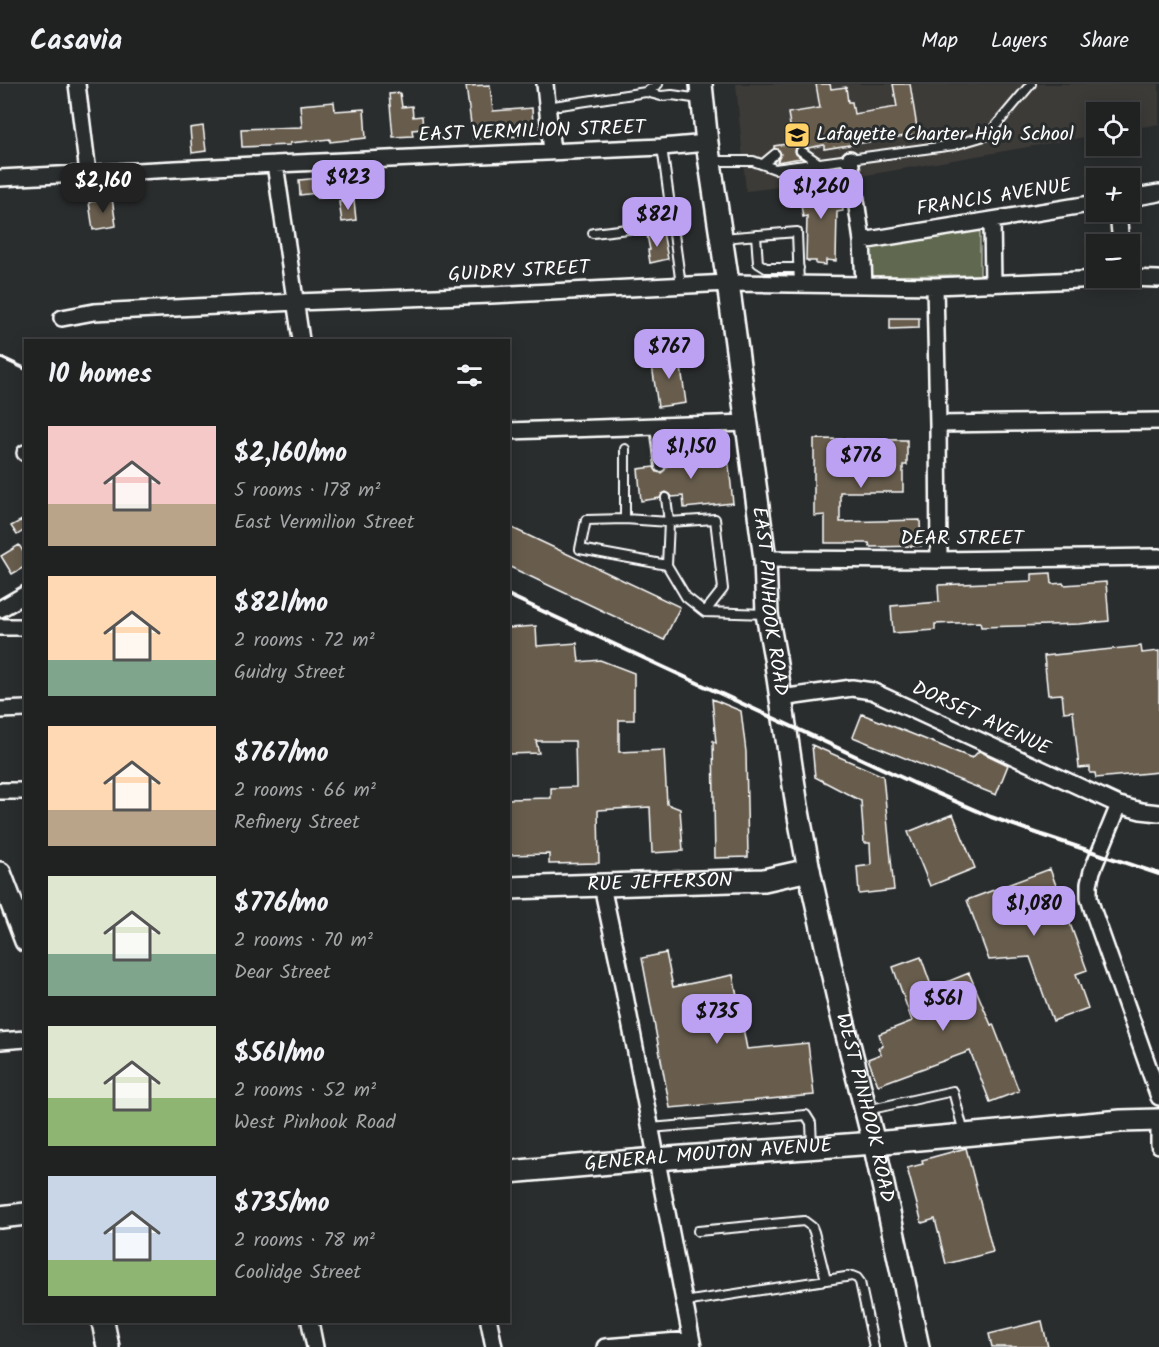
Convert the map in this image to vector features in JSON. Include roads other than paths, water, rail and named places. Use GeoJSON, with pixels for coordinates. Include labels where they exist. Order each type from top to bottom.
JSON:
{"type":"FeatureCollection","features":[{"type":"Feature","properties":{"kind":"main road","name":"EAST PINHOOK ROAD"},"geometry":{"type":"LineString","coordinates":[[702,92],[708,152],[722,238],[765,559],[767,614],[809,870]]}},
{"type":"Feature","properties":{"kind":"main road","name":"RUE JEFFERSON"},"geometry":{"type":"LineString","coordinates":[[510,888],[764,880],[809,870]]}},
{"type":"Feature","properties":{"kind":"main road","name":"WEST PINHOOK ROAD"},"geometry":{"type":"LineString","coordinates":[[809,870],[866,1111],[918,1347]]}},
{"type":"Feature","properties":{"kind":"main road"},"geometry":{"type":"LineString","coordinates":[[0,873],[11,894],[24,935]]}},
{"type":"Feature","properties":{"kind":"main road","name":"GENERAL MOUTON AVENUE"},"geometry":{"type":"LineString","coordinates":[[510,1172],[873,1143],[1121,1120],[1159,1119]]}},
{"type":"Feature","properties":{"kind":"main road"},"geometry":{"type":"LineString","coordinates":[[0,1216],[24,1214]]}},
{"type":"Feature","properties":{"kind":"main road"},"geometry":{"type":"LineString","coordinates":[[103,1323],[108,1347]]}},
{"type":"Feature","properties":{"kind":"street"},"geometry":{"type":"LineString","coordinates":[[77,84],[88,173]]}},
{"type":"Feature","properties":{"kind":"street"},"geometry":{"type":"LineString","coordinates":[[545,84],[552,152]]}},
{"type":"Feature","properties":{"kind":"street","name":"EAST VERMILION STREET"},"geometry":{"type":"LineString","coordinates":[[0,178],[662,147],[708,152]]}},
{"type":"Feature","properties":{"kind":"street"},"geometry":{"type":"LineString","coordinates":[[850,159],[862,240],[864,285]]}},
{"type":"Feature","properties":{"kind":"street"},"geometry":{"type":"LineString","coordinates":[[275,164],[301,339]]}},
{"type":"Feature","properties":{"kind":"street"},"geometry":{"type":"LineString","coordinates":[[1140,196],[1159,193]]}},
{"type":"Feature","properties":{"kind":"street","name":"FRANCIS AVENUE"},"geometry":{"type":"LineString","coordinates":[[862,240],[1086,205]]}},
{"type":"Feature","properties":{"kind":"street"},"geometry":{"type":"LineString","coordinates":[[992,220],[993,284]]}},
{"type":"Feature","properties":{"kind":"street","name":"GUIDRY STREET"},"geometry":{"type":"LineString","coordinates":[[1140,278],[1159,279]]}},
{"type":"Feature","properties":{"kind":"street","name":"GUIDRY STREET"},"geometry":{"type":"LineString","coordinates":[[62,318],[94,312],[728,284],[935,286],[1086,280]]}},
{"type":"Feature","properties":{"kind":"street"},"geometry":{"type":"LineString","coordinates":[[935,286],[939,560]]}},
{"type":"Feature","properties":{"kind":"street"},"geometry":{"type":"LineString","coordinates":[[938,423],[1159,421]]}},
{"type":"Feature","properties":{"kind":"street"},"geometry":{"type":"LineString","coordinates":[[510,431],[747,423]]}},
{"type":"Feature","properties":{"kind":"street","name":"DEAR STREET"},"geometry":{"type":"LineString","coordinates":[[765,559],[939,560],[1159,557]]}},
{"type":"Feature","properties":{"kind":"street"},"geometry":{"type":"LineString","coordinates":[[0,609],[24,595]]}},
{"type":"Feature","properties":{"kind":"street"},"geometry":{"type":"LineString","coordinates":[[0,627],[24,627]]}},
{"type":"Feature","properties":{"kind":"street","name":"DORSET AVENUE"},"geometry":{"type":"LineString","coordinates":[[781,698],[852,688],[872,691],[1119,806],[1159,813]]}},
{"type":"Feature","properties":{"kind":"street"},"geometry":{"type":"LineString","coordinates":[[0,710],[24,710]]}},
{"type":"Feature","properties":{"kind":"street"},"geometry":{"type":"LineString","coordinates":[[0,791],[24,791]]}},
{"type":"Feature","properties":{"kind":"street"},"geometry":{"type":"LineString","coordinates":[[1119,806],[1092,871],[1089,898],[1159,1097]]}},
{"type":"Feature","properties":{"kind":"street"},"geometry":{"type":"LineString","coordinates":[[602,886],[692,1343],[605,1347]]}},
{"type":"Feature","properties":{"kind":"street"},"geometry":{"type":"LineString","coordinates":[[0,1041],[24,1039]]}},
{"type":"Feature","properties":{"kind":"street"},"geometry":{"type":"LineString","coordinates":[[1159,1119],[1159,1145]]}},
{"type":"Feature","properties":{"kind":"street"},"geometry":{"type":"LineString","coordinates":[[310,1323],[315,1347]]}},
{"type":"Feature","properties":{"kind":"street"},"geometry":{"type":"LineString","coordinates":[[489,1323],[494,1347]]}},
{"type":"Feature","properties":{"kind":"lane"},"geometry":{"type":"LineString","coordinates":[[547,106],[658,84]]}},
{"type":"Feature","properties":{"kind":"lane"},"geometry":{"type":"LineString","coordinates":[[708,152],[753,161],[775,169],[954,145],[988,135],[1031,84]]}},
{"type":"Feature","properties":{"kind":"lane"},"geometry":{"type":"LineString","coordinates":[[646,88],[662,96],[702,92]]}},
{"type":"Feature","properties":{"kind":"lane"},"geometry":{"type":"LineString","coordinates":[[662,147],[681,286]]}},
{"type":"Feature","properties":{"kind":"lane"},"geometry":{"type":"LineString","coordinates":[[801,151],[819,164]]}},
{"type":"Feature","properties":{"kind":"lane"},"geometry":{"type":"LineString","coordinates":[[763,164],[775,154]]}},
{"type":"Feature","properties":{"kind":"lane"},"geometry":{"type":"LineString","coordinates":[[593,233],[672,224]]}},
{"type":"Feature","properties":{"kind":"lane"},"geometry":{"type":"LineString","coordinates":[[722,238],[797,232],[799,284]]}},
{"type":"Feature","properties":{"kind":"lane"},"geometry":{"type":"LineString","coordinates":[[756,235],[758,263],[766,268],[798,268]]}},
{"type":"Feature","properties":{"kind":"lane"},"geometry":{"type":"LineString","coordinates":[[655,426],[660,467]]}},
{"type":"Feature","properties":{"kind":"lane"},"geometry":{"type":"LineString","coordinates":[[625,449],[625,519]]}},
{"type":"Feature","properties":{"kind":"lane"},"geometry":{"type":"LineString","coordinates":[[666,498],[669,522],[667,565],[686,597],[705,612],[767,614]]}},
{"type":"Feature","properties":{"kind":"lane"},"geometry":{"type":"LineString","coordinates":[[667,565],[580,549],[586,520],[625,519],[669,522],[715,519],[723,590],[705,612]]}},
{"type":"Feature","properties":{"kind":"lane"},"geometry":{"type":"LineString","coordinates":[[866,1111],[953,1091],[964,1135]]}},
{"type":"Feature","properties":{"kind":"lane"},"geometry":{"type":"LineString","coordinates":[[651,1128],[806,1115],[811,1123],[813,1147]]}},
{"type":"Feature","properties":{"kind":"lane"},"geometry":{"type":"LineString","coordinates":[[698,1231],[804,1221],[812,1227],[814,1232],[826,1280]]}},
{"type":"Feature","properties":{"kind":"lane"},"geometry":{"type":"LineString","coordinates":[[684,1302],[852,1276],[860,1282],[874,1347]]}},
{"type":"Feature","properties":{"kind":"railway"},"geometry":{"type":"LineString","coordinates":[[0,357],[24,368]]}},
{"type":"Feature","properties":{"kind":"railway"},"geometry":{"type":"LineString","coordinates":[[510,596],[991,817],[1159,874]]}},
{"type":"Feature","properties":{"kind":"place","name":"Lafayette Charter High School"},"geometry":{"type":"Point","coordinates":[797,135]}}]}
